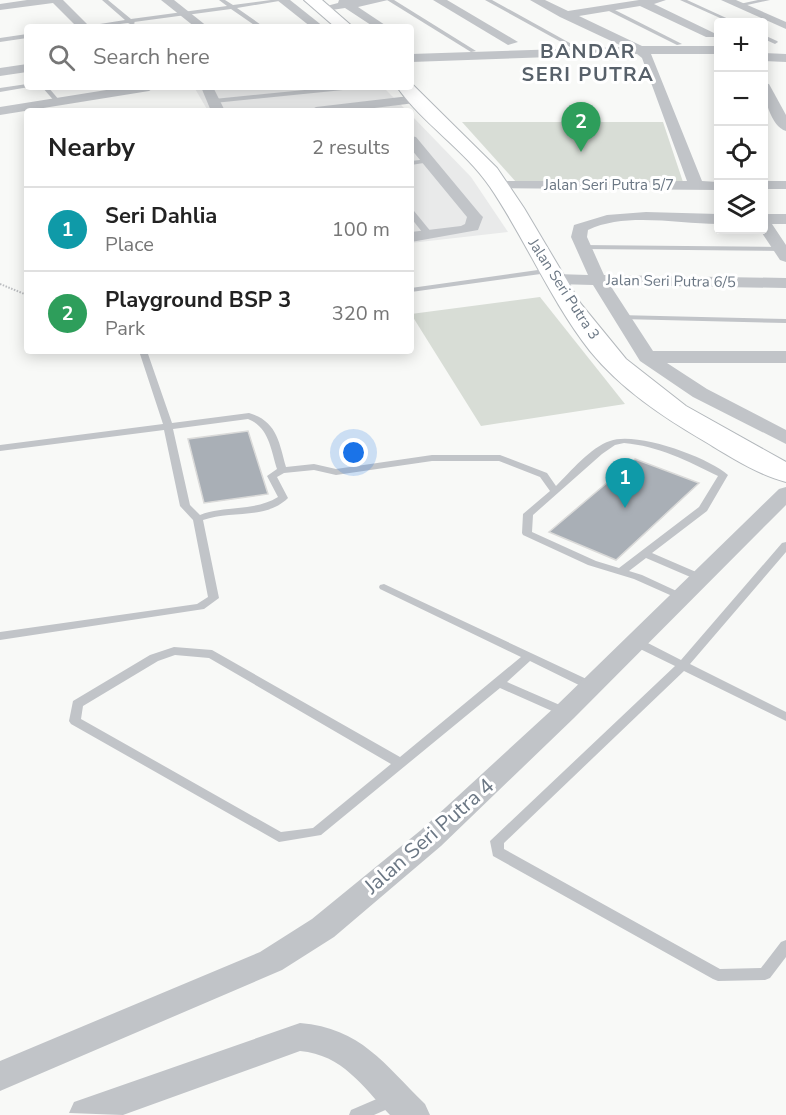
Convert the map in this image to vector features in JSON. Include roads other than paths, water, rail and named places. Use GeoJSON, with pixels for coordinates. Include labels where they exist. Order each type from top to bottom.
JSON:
{"type":"FeatureCollection","features":[{"type":"Feature","properties":{"kind":"street"},"geometry":{"type":"LineString","coordinates":[[0,7],[51,0]]}},
{"type":"Feature","properties":{"kind":"street"},"geometry":{"type":"LineString","coordinates":[[57,0],[81,24]]}},
{"type":"Feature","properties":{"kind":"street"},"geometry":{"type":"LineString","coordinates":[[167,0],[198,24]]}},
{"type":"Feature","properties":{"kind":"street"},"geometry":{"type":"LineString","coordinates":[[283,0],[313,24]]}},
{"type":"Feature","properties":{"kind":"street"},"geometry":{"type":"LineString","coordinates":[[319,4],[382,0]]}},
{"type":"Feature","properties":{"kind":"street"},"geometry":{"type":"LineString","coordinates":[[439,0],[512,42]]}},
{"type":"Feature","properties":{"kind":"street"},"geometry":{"type":"LineString","coordinates":[[536,0],[644,53],[714,50]]}},
{"type":"Feature","properties":{"kind":"street"},"geometry":{"type":"LineString","coordinates":[[564,15],[660,0]]}},
{"type":"Feature","properties":{"kind":"street"},"geometry":{"type":"LineString","coordinates":[[344,2],[377,24]]}},
{"type":"Feature","properties":{"kind":"street"},"geometry":{"type":"LineString","coordinates":[[732,2],[786,26]]}},
{"type":"Feature","properties":{"kind":"street"},"geometry":{"type":"LineString","coordinates":[[642,3],[710,35]]}},
{"type":"Feature","properties":{"kind":"street"},"geometry":{"type":"LineString","coordinates":[[319,4],[342,24]]}},
{"type":"Feature","properties":{"kind":"street"},"geometry":{"type":"LineString","coordinates":[[768,50],[786,50]]}},
{"type":"Feature","properties":{"kind":"street"},"geometry":{"type":"LineString","coordinates":[[414,51],[644,53],[714,57]]}},
{"type":"Feature","properties":{"kind":"street"},"geometry":{"type":"LineString","coordinates":[[644,53],[696,186]]}},
{"type":"Feature","properties":{"kind":"street"},"geometry":{"type":"LineString","coordinates":[[768,57],[786,58]]}},
{"type":"Feature","properties":{"kind":"street"},"geometry":{"type":"LineString","coordinates":[[1,70],[24,68]]}},
{"type":"Feature","properties":{"kind":"street"},"geometry":{"type":"LineString","coordinates":[[29,108],[67,104],[134,90]]}},
{"type":"Feature","properties":{"kind":"street"},"geometry":{"type":"LineString","coordinates":[[209,90],[216,106]]}},
{"type":"Feature","properties":{"kind":"street"},"geometry":{"type":"LineString","coordinates":[[370,90],[384,107]]}},
{"type":"Feature","properties":{"kind":"street"},"geometry":{"type":"LineString","coordinates":[[768,90],[786,94]]}},
{"type":"Feature","properties":{"kind":"street"},"geometry":{"type":"LineString","coordinates":[[369,108],[384,107],[412,93]]}},
{"type":"Feature","properties":{"kind":"street","name":"Jalan Seri Putra 3"},"geometry":{"type":"LineString","coordinates":[[412,93],[458,138],[499,184],[586,327],[616,364],[655,396],[700,425],[742,451],[786,473]]}},
{"type":"Feature","properties":{"kind":"street"},"geometry":{"type":"LineString","coordinates":[[768,93],[783,115],[786,127]]}},
{"type":"Feature","properties":{"kind":"street"},"geometry":{"type":"LineString","coordinates":[[0,111],[24,108]]}},
{"type":"Feature","properties":{"kind":"street"},"geometry":{"type":"LineString","coordinates":[[414,144],[475,217],[472,227],[464,230],[414,237]]}},
{"type":"Feature","properties":{"kind":"street","name":"Jalan Seri Putra 5/7"},"geometry":{"type":"LineString","coordinates":[[499,184],[714,186]]}},
{"type":"Feature","properties":{"kind":"street"},"geometry":{"type":"LineString","coordinates":[[768,185],[786,185]]}},
{"type":"Feature","properties":{"kind":"street"},"geometry":{"type":"LineString","coordinates":[[714,219],[627,219],[589,222],[580,228],[579,237],[598,279],[647,357],[700,393],[786,438]]}},
{"type":"Feature","properties":{"kind":"street"},"geometry":{"type":"LineString","coordinates":[[768,219],[786,219]]}},
{"type":"Feature","properties":{"kind":"street"},"geometry":{"type":"LineString","coordinates":[[768,230],[784,252]]}},
{"type":"Feature","properties":{"kind":"street","name":"Jalan Seri Putra 6/5"},"geometry":{"type":"LineString","coordinates":[[554,275],[598,279],[786,283]]}},
{"type":"Feature","properties":{"kind":"street"},"geometry":{"type":"LineString","coordinates":[[647,357],[786,357]]}},
{"type":"Feature","properties":{"kind":"street","name":"Jalan Seri Putra 4"},"geometry":{"type":"LineString","coordinates":[[0,1076],[271,961],[314,933],[431,838],[565,712],[679,596],[786,493]]}},
{"type":"Feature","properties":{"kind":"street"},"geometry":{"type":"LineString","coordinates":[[86,1114],[300,1037],[324,1039],[350,1052],[404,1107]]}},
{"type":"Feature","properties":{"kind":"lane"},"geometry":{"type":"LineString","coordinates":[[105,0],[133,24]]}},
{"type":"Feature","properties":{"kind":"lane"},"geometry":{"type":"LineString","coordinates":[[222,0],[257,24]]}},
{"type":"Feature","properties":{"kind":"lane"},"geometry":{"type":"LineString","coordinates":[[106,24],[283,0]]}},
{"type":"Feature","properties":{"kind":"lane"},"geometry":{"type":"LineString","coordinates":[[390,0],[473,51]]}},
{"type":"Feature","properties":{"kind":"lane"},"geometry":{"type":"LineString","coordinates":[[488,0],[574,47]]}},
{"type":"Feature","properties":{"kind":"lane"},"geometry":{"type":"LineString","coordinates":[[683,0],[723,18]]}},
{"type":"Feature","properties":{"kind":"lane"},"geometry":{"type":"LineString","coordinates":[[732,2],[767,0]]}},
{"type":"Feature","properties":{"kind":"lane"},"geometry":{"type":"LineString","coordinates":[[607,8],[679,44]]}},
{"type":"Feature","properties":{"kind":"lane"},"geometry":{"type":"LineString","coordinates":[[0,40],[24,36]]}},
{"type":"Feature","properties":{"kind":"lane"},"geometry":{"type":"LineString","coordinates":[[768,39],[775,42]]}},
{"type":"Feature","properties":{"kind":"lane"},"geometry":{"type":"LineString","coordinates":[[0,90],[24,86]]}},
{"type":"Feature","properties":{"kind":"lane"},"geometry":{"type":"LineString","coordinates":[[49,90],[67,104]]}},
{"type":"Feature","properties":{"kind":"lane"},"geometry":{"type":"LineString","coordinates":[[216,106],[331,90]]}},
{"type":"Feature","properties":{"kind":"lane"},"geometry":{"type":"LineString","coordinates":[[414,163],[428,161]]}},
{"type":"Feature","properties":{"kind":"lane"},"geometry":{"type":"LineString","coordinates":[[414,217],[429,235]]}},
{"type":"Feature","properties":{"kind":"lane"},"geometry":{"type":"LineString","coordinates":[[584,247],[784,252]]}},
{"type":"Feature","properties":{"kind":"lane"},"geometry":{"type":"LineString","coordinates":[[414,290],[554,275]]}},
{"type":"Feature","properties":{"kind":"lane"},"geometry":{"type":"LineString","coordinates":[[621,317],[786,321]]}},
{"type":"Feature","properties":{"kind":"lane"},"geometry":{"type":"LineString","coordinates":[[0,636],[200,607],[214,598],[198,519],[185,506],[168,426],[144,354]]}},
{"type":"Feature","properties":{"kind":"lane"},"geometry":{"type":"LineString","coordinates":[[0,448],[249,416],[261,419],[270,431],[282,470]]}},
{"type":"Feature","properties":{"kind":"lane"},"geometry":{"type":"LineString","coordinates":[[622,571],[703,509],[723,475],[687,457],[630,439],[611,443],[528,514],[527,533],[592,563],[622,571],[679,596]]}},
{"type":"Feature","properties":{"kind":"lane"},"geometry":{"type":"LineString","coordinates":[[198,519],[210,513],[274,506],[283,498],[272,476],[282,470],[314,466],[336,472],[432,458],[500,458],[544,475],[555,492]]}},
{"type":"Feature","properties":{"kind":"lane"},"geometry":{"type":"LineString","coordinates":[[786,545],[683,665],[497,841],[498,852],[718,975],[765,974],[786,946]]}},
{"type":"Feature","properties":{"kind":"lane"},"geometry":{"type":"LineString","coordinates":[[646,554],[699,577]]}},
{"type":"Feature","properties":{"kind":"lane"},"geometry":{"type":"LineString","coordinates":[[384,587],[591,686]]}},
{"type":"Feature","properties":{"kind":"lane"},"geometry":{"type":"LineString","coordinates":[[636,642],[786,717]]}},
{"type":"Feature","properties":{"kind":"lane"},"geometry":{"type":"LineString","coordinates":[[400,763],[212,654],[174,651],[154,658],[77,704],[75,720],[279,837],[316,832],[499,683],[528,657]]}},
{"type":"Feature","properties":{"kind":"lane"},"geometry":{"type":"LineString","coordinates":[[499,683],[565,712]]}},
{"type":"Feature","properties":{"kind":"lane"},"geometry":{"type":"LineString","coordinates":[[357,1115],[404,1107]]}},
{"type":"Feature","properties":{"kind":"place","name":"Playground BSP 3"},"geometry":{"type":"Point","coordinates":[581,152]}},
{"type":"Feature","properties":{"kind":"place","name":"Seri Dahlia"},"geometry":{"type":"Point","coordinates":[625,508]}},
{"type":"Feature","properties":{"kind":"district","name":"BANDAR SERI PUTRA"},"geometry":{"type":"Point","coordinates":[588,62]}}]}
